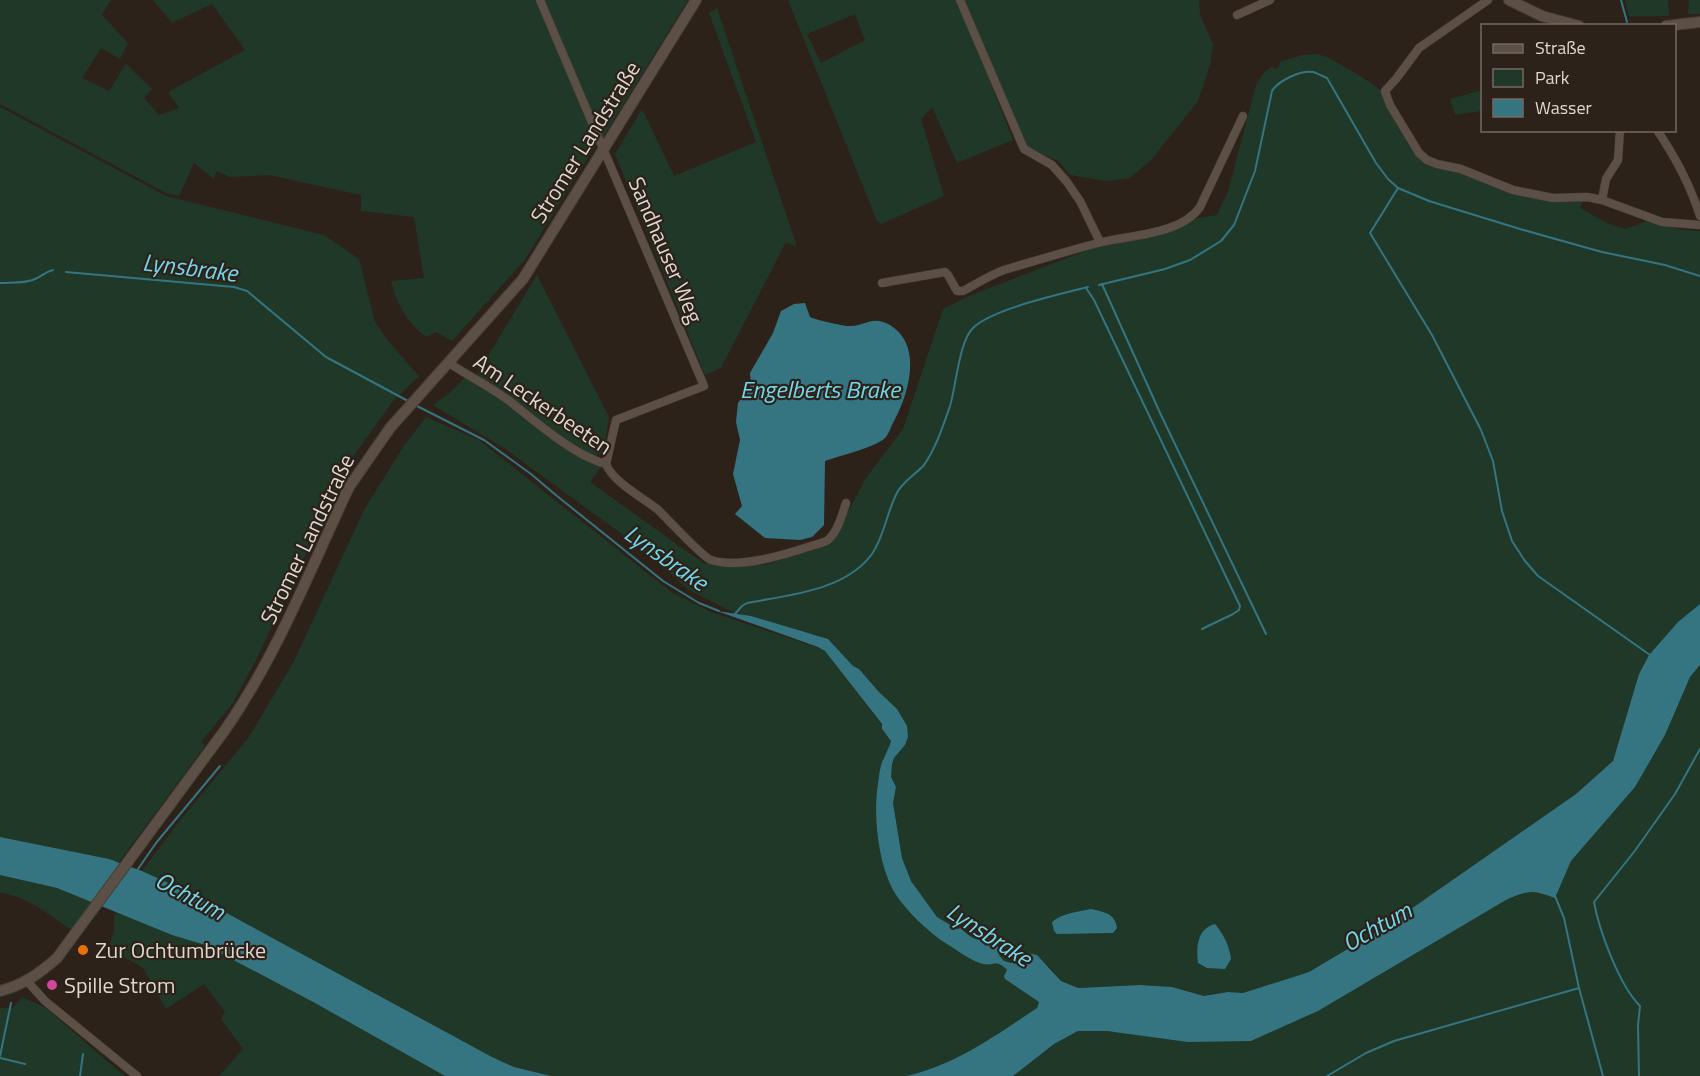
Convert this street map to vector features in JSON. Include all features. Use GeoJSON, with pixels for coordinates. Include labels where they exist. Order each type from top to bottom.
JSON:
{"type":"FeatureCollection","features":[{"type":"Feature","properties":{"kind":"main road","name":"Stromer Landstraße"},"geometry":{"type":"LineString","coordinates":[[0,991],[27,981],[57,958],[246,700],[283,632],[349,487],[377,445],[411,403],[523,279],[696,0]]}},
{"type":"Feature","properties":{"kind":"main road"},"geometry":{"type":"LineString","coordinates":[[1509,0],[1535,14],[1572,24]]}},
{"type":"Feature","properties":{"kind":"main road"},"geometry":{"type":"LineString","coordinates":[[1676,25],[1700,22]]}},
{"type":"Feature","properties":{"kind":"street","name":"Sandhauser Weg"},"geometry":{"type":"LineString","coordinates":[[540,0],[704,386],[616,420],[606,464]]}},
{"type":"Feature","properties":{"kind":"street"},"geometry":{"type":"LineString","coordinates":[[960,0],[1024,149],[1052,165],[1067,182],[1080,201],[1100,242]]}},
{"type":"Feature","properties":{"kind":"street"},"geometry":{"type":"LineString","coordinates":[[1236,15],[1270,0]]}},
{"type":"Feature","properties":{"kind":"street"},"geometry":{"type":"LineString","coordinates":[[1488,0],[1419,48],[1385,91],[1387,100],[1400,124],[1419,153],[1437,165],[1461,169],[1513,190],[1553,198],[1587,197],[1602,200],[1662,222],[1700,225]]}},
{"type":"Feature","properties":{"kind":"street"},"geometry":{"type":"LineString","coordinates":[[882,283],[945,272],[957,291],[963,291],[1001,272],[1100,242],[1158,231],[1193,217],[1200,207],[1243,116]]}},
{"type":"Feature","properties":{"kind":"street"},"geometry":{"type":"LineString","coordinates":[[1602,200],[1606,179],[1618,160],[1620,132]]}},
{"type":"Feature","properties":{"kind":"street"},"geometry":{"type":"LineString","coordinates":[[1658,132],[1682,168],[1700,216]]}},
{"type":"Feature","properties":{"kind":"street","name":"Am Leckerbeeten"},"geometry":{"type":"LineString","coordinates":[[449,363],[497,392],[529,418],[572,447],[606,464],[629,488],[658,510],[709,559],[728,562],[748,561],[783,555],[827,541],[840,523],[846,503]]}},
{"type":"Feature","properties":{"kind":"street"},"geometry":{"type":"LineString","coordinates":[[27,981],[32,989],[137,1076]]}},
{"type":"Feature","properties":{"kind":"green space"},"geometry":{"type":"Polygon","coordinates":[[[0,0],[111,0],[102,15],[128,43],[120,59],[101,48],[82,78],[109,91],[126,64],[152,89],[144,98],[159,115],[179,108],[168,92],[245,50],[212,4],[172,23],[153,0],[688,0],[597,147],[588,128],[595,146],[524,261],[452,341],[436,332],[426,337],[419,331],[404,312],[393,290],[391,281],[424,278],[414,217],[361,211],[361,195],[269,175],[230,177],[216,171],[214,179],[194,163],[179,196],[166,193],[0,104],[0,0]]]}},
{"type":"Feature","properties":{"kind":"green space"},"geometry":{"type":"Polygon","coordinates":[[[788,0],[958,0],[1013,140],[957,163],[932,107],[921,119],[944,196],[881,224],[877,221],[788,0]],[[855,14],[807,34],[821,63],[865,40],[855,14]]]}},
{"type":"Feature","properties":{"kind":"green space"},"geometry":{"type":"Polygon","coordinates":[[[964,0],[1199,0],[1200,15],[1213,44],[1210,65],[1198,101],[1152,159],[1130,178],[1107,181],[1070,175],[1058,161],[1027,147],[964,0]]]}},
{"type":"Feature","properties":{"kind":"green space"},"geometry":{"type":"Polygon","coordinates":[[[1625,0],[1668,0],[1669,16],[1629,16],[1625,0]]]}},
{"type":"Feature","properties":{"kind":"green space"},"geometry":{"type":"Polygon","coordinates":[[[1689,0],[1700,0],[1700,14],[1688,14],[1689,0]]]}},
{"type":"Feature","properties":{"kind":"green space"},"geometry":{"type":"Polygon","coordinates":[[[717,8],[797,247],[786,242],[721,368],[705,375],[615,154],[642,109],[674,176],[756,142],[709,13],[717,8]]]}},
{"type":"Feature","properties":{"kind":"green space"},"geometry":{"type":"Polygon","coordinates":[[[1318,54],[1362,77],[1383,92],[1411,148],[1456,172],[1489,183],[1583,199],[1580,208],[1609,224],[1625,229],[1648,221],[1682,230],[1700,231],[1700,604],[1678,622],[1649,655],[1639,674],[1613,761],[1576,794],[1388,925],[1309,972],[1243,993],[1228,992],[1204,996],[1172,987],[1140,985],[1078,988],[1061,981],[1050,967],[1027,953],[1011,963],[1004,961],[999,955],[1001,952],[996,942],[990,939],[974,938],[937,917],[911,881],[902,858],[893,803],[896,787],[891,777],[892,764],[905,745],[897,709],[828,640],[815,634],[733,612],[689,590],[641,548],[504,448],[433,405],[452,391],[465,377],[601,467],[590,482],[703,563],[764,565],[831,544],[866,478],[903,429],[943,309],[969,296],[1103,244],[1156,234],[1194,219],[1217,215],[1228,191],[1256,85],[1263,74],[1271,67],[1275,69],[1279,67],[1280,62],[1302,55],[1318,54]]]}},
{"type":"Feature","properties":{"kind":"green space"},"geometry":{"type":"Polygon","coordinates":[[[1481,90],[1481,111],[1455,115],[1450,99],[1481,90]]]}},
{"type":"Feature","properties":{"kind":"green space"},"geometry":{"type":"Polygon","coordinates":[[[0,107],[166,196],[324,235],[359,259],[375,322],[419,376],[393,401],[350,461],[256,660],[233,703],[201,742],[205,746],[119,862],[0,837],[0,107]]]}},
{"type":"Feature","properties":{"kind":"green space"},"geometry":{"type":"Polygon","coordinates":[[[537,275],[609,417],[604,451],[596,456],[588,454],[475,377],[537,275]]]}},
{"type":"Feature","properties":{"kind":"green space"},"geometry":{"type":"Polygon","coordinates":[[[426,417],[479,440],[671,592],[711,612],[825,651],[882,725],[882,730],[891,741],[888,752],[883,758],[892,889],[927,930],[1002,965],[1007,970],[1005,979],[1039,1002],[1037,1008],[958,1057],[906,1076],[551,1076],[514,1067],[492,1057],[186,891],[142,871],[174,828],[249,737],[294,661],[364,510],[403,447],[426,417]]]}},
{"type":"Feature","properties":{"kind":"green space"},"geometry":{"type":"Polygon","coordinates":[[[1700,666],[1700,1076],[1013,1076],[1054,1044],[1078,1031],[1251,1041],[1318,1011],[1506,900],[1530,893],[1555,898],[1571,861],[1635,787],[1665,735],[1690,677],[1700,666]]]}},
{"type":"Feature","properties":{"kind":"green space"},"geometry":{"type":"Polygon","coordinates":[[[0,875],[57,888],[91,902],[72,930],[28,902],[0,893],[0,875]]]}},
{"type":"Feature","properties":{"kind":"green space"},"geometry":{"type":"Polygon","coordinates":[[[114,913],[129,916],[172,935],[205,945],[445,1076],[219,1076],[243,1049],[221,1019],[225,1012],[204,984],[166,1009],[143,968],[109,948],[114,930],[114,913]]]}},
{"type":"Feature","properties":{"kind":"green space"},"geometry":{"type":"Polygon","coordinates":[[[22,997],[46,1008],[124,1076],[0,1076],[0,1008],[13,1008],[22,997]]]}},
{"type":"Feature","properties":{"kind":"water","name":"Engelberts Brake"},"geometry":{"type":"Polygon","coordinates":[[[805,303],[810,317],[823,321],[847,326],[874,321],[890,325],[907,344],[910,357],[908,384],[899,410],[885,438],[866,448],[825,461],[824,525],[812,537],[800,540],[765,538],[735,514],[742,506],[733,474],[740,440],[736,422],[738,403],[751,385],[750,373],[773,333],[781,311],[794,304],[805,303]]]}},
{"type":"Feature","properties":{"kind":"water"},"geometry":{"type":"Polygon","coordinates":[[[1700,604],[1700,665],[1690,677],[1665,735],[1635,787],[1571,861],[1555,898],[1530,892],[1506,900],[1318,1011],[1251,1041],[1188,1042],[1107,1031],[1078,1031],[1054,1044],[1013,1076],[906,1076],[958,1057],[1037,1008],[1039,1002],[1005,979],[1007,970],[1000,965],[978,963],[940,939],[916,919],[896,895],[883,864],[876,809],[880,771],[891,741],[882,729],[882,724],[825,651],[717,611],[751,616],[828,639],[897,709],[907,726],[908,737],[905,745],[894,758],[891,777],[896,787],[893,803],[902,858],[911,881],[937,917],[957,929],[961,928],[974,938],[990,939],[996,942],[1001,952],[999,955],[1004,961],[1011,963],[1027,953],[1037,955],[1061,981],[1078,988],[1140,985],[1172,987],[1204,996],[1228,992],[1243,993],[1309,972],[1388,925],[1576,794],[1613,761],[1639,674],[1649,655],[1678,622],[1700,604]]]}},
{"type":"Feature","properties":{"kind":"water","name":"Ochtum"},"geometry":{"type":"Polygon","coordinates":[[[0,837],[109,859],[142,871],[186,891],[492,1057],[514,1067],[551,1076],[445,1076],[205,945],[172,935],[57,888],[0,875],[0,837]]]}},
{"type":"Feature","properties":{"kind":"water"},"geometry":{"type":"Polygon","coordinates":[[[1091,909],[1104,912],[1114,919],[1117,928],[1113,933],[1057,934],[1054,931],[1052,922],[1056,919],[1070,913],[1091,909]]]}},
{"type":"Feature","properties":{"kind":"water"},"geometry":{"type":"Polygon","coordinates":[[[1215,924],[1226,940],[1230,954],[1231,959],[1225,969],[1207,968],[1198,963],[1197,951],[1201,934],[1209,926],[1215,924]]]}},
{"type":"Feature","properties":{"kind":"waterway"},"geometry":{"type":"LineString","coordinates":[[1621,0],[1627,22]]}},
{"type":"Feature","properties":{"kind":"waterway"},"geometry":{"type":"LineString","coordinates":[[1099,285],[1165,269],[1190,260],[1221,241],[1234,225],[1255,171],[1272,91],[1290,77],[1308,72],[1315,72],[1327,78],[1376,163],[1398,188],[1429,201],[1520,229],[1602,252],[1665,265],[1700,276]]}},
{"type":"Feature","properties":{"kind":"waterway"},"geometry":{"type":"LineString","coordinates":[[1398,188],[1370,233],[1432,335],[1481,430],[1493,461],[1502,511],[1512,541],[1538,576],[1650,655]]}},
{"type":"Feature","properties":{"kind":"waterway","name":"Lynsbrake"},"geometry":{"type":"LineString","coordinates":[[0,283],[31,281],[53,270]]}},
{"type":"Feature","properties":{"kind":"waterway","name":"Lynsbrake"},"geometry":{"type":"LineString","coordinates":[[66,272],[234,287],[247,291],[326,357],[408,401]]}},
{"type":"Feature","properties":{"kind":"waterway"},"geometry":{"type":"LineString","coordinates":[[1102,284],[1161,415],[1266,634]]}},
{"type":"Feature","properties":{"kind":"waterway"},"geometry":{"type":"LineString","coordinates":[[734,615],[747,603],[797,594],[831,584],[861,566],[876,547],[898,491],[924,465],[936,444],[950,406],[968,334],[982,321],[995,315],[1045,298],[1088,287]]}},
{"type":"Feature","properties":{"kind":"waterway"},"geometry":{"type":"LineString","coordinates":[[1086,288],[1094,300],[1240,606],[1239,610],[1233,614],[1202,629]]}},
{"type":"Feature","properties":{"kind":"waterway","name":"Lynsbrake"},"geometry":{"type":"LineString","coordinates":[[415,405],[484,440],[531,474],[663,581],[699,603],[719,611]]}},
{"type":"Feature","properties":{"kind":"waterway"},"geometry":{"type":"LineString","coordinates":[[1639,1076],[1640,1006],[1632,997],[1611,957],[1594,902],[1634,852],[1675,794],[1700,749]]}},
{"type":"Feature","properties":{"kind":"waterway"},"geometry":{"type":"LineString","coordinates":[[138,869],[156,843],[220,766]]}},
{"type":"Feature","properties":{"kind":"waterway"},"geometry":{"type":"LineString","coordinates":[[1555,896],[1564,918],[1579,988],[1603,1076]]}},
{"type":"Feature","properties":{"kind":"waterway"},"geometry":{"type":"LineString","coordinates":[[1327,1076],[1366,1053],[1394,1041],[1579,988]]}},
{"type":"Feature","properties":{"kind":"waterway"},"geometry":{"type":"LineString","coordinates":[[0,1056],[11,1003]]}},
{"type":"Feature","properties":{"kind":"waterway"},"geometry":{"type":"LineString","coordinates":[[80,1076],[83,1054]]}},
{"type":"Feature","properties":{"kind":"waterway"},"geometry":{"type":"LineString","coordinates":[[0,1058],[25,1064]]}},
{"type":"Feature","properties":{"kind":"place","name":"Zur Ochtumbrücke"},"geometry":{"type":"Point","coordinates":[83,950]}},
{"type":"Feature","properties":{"kind":"place","name":"Spille Strom"},"geometry":{"type":"Point","coordinates":[52,985]}}]}
